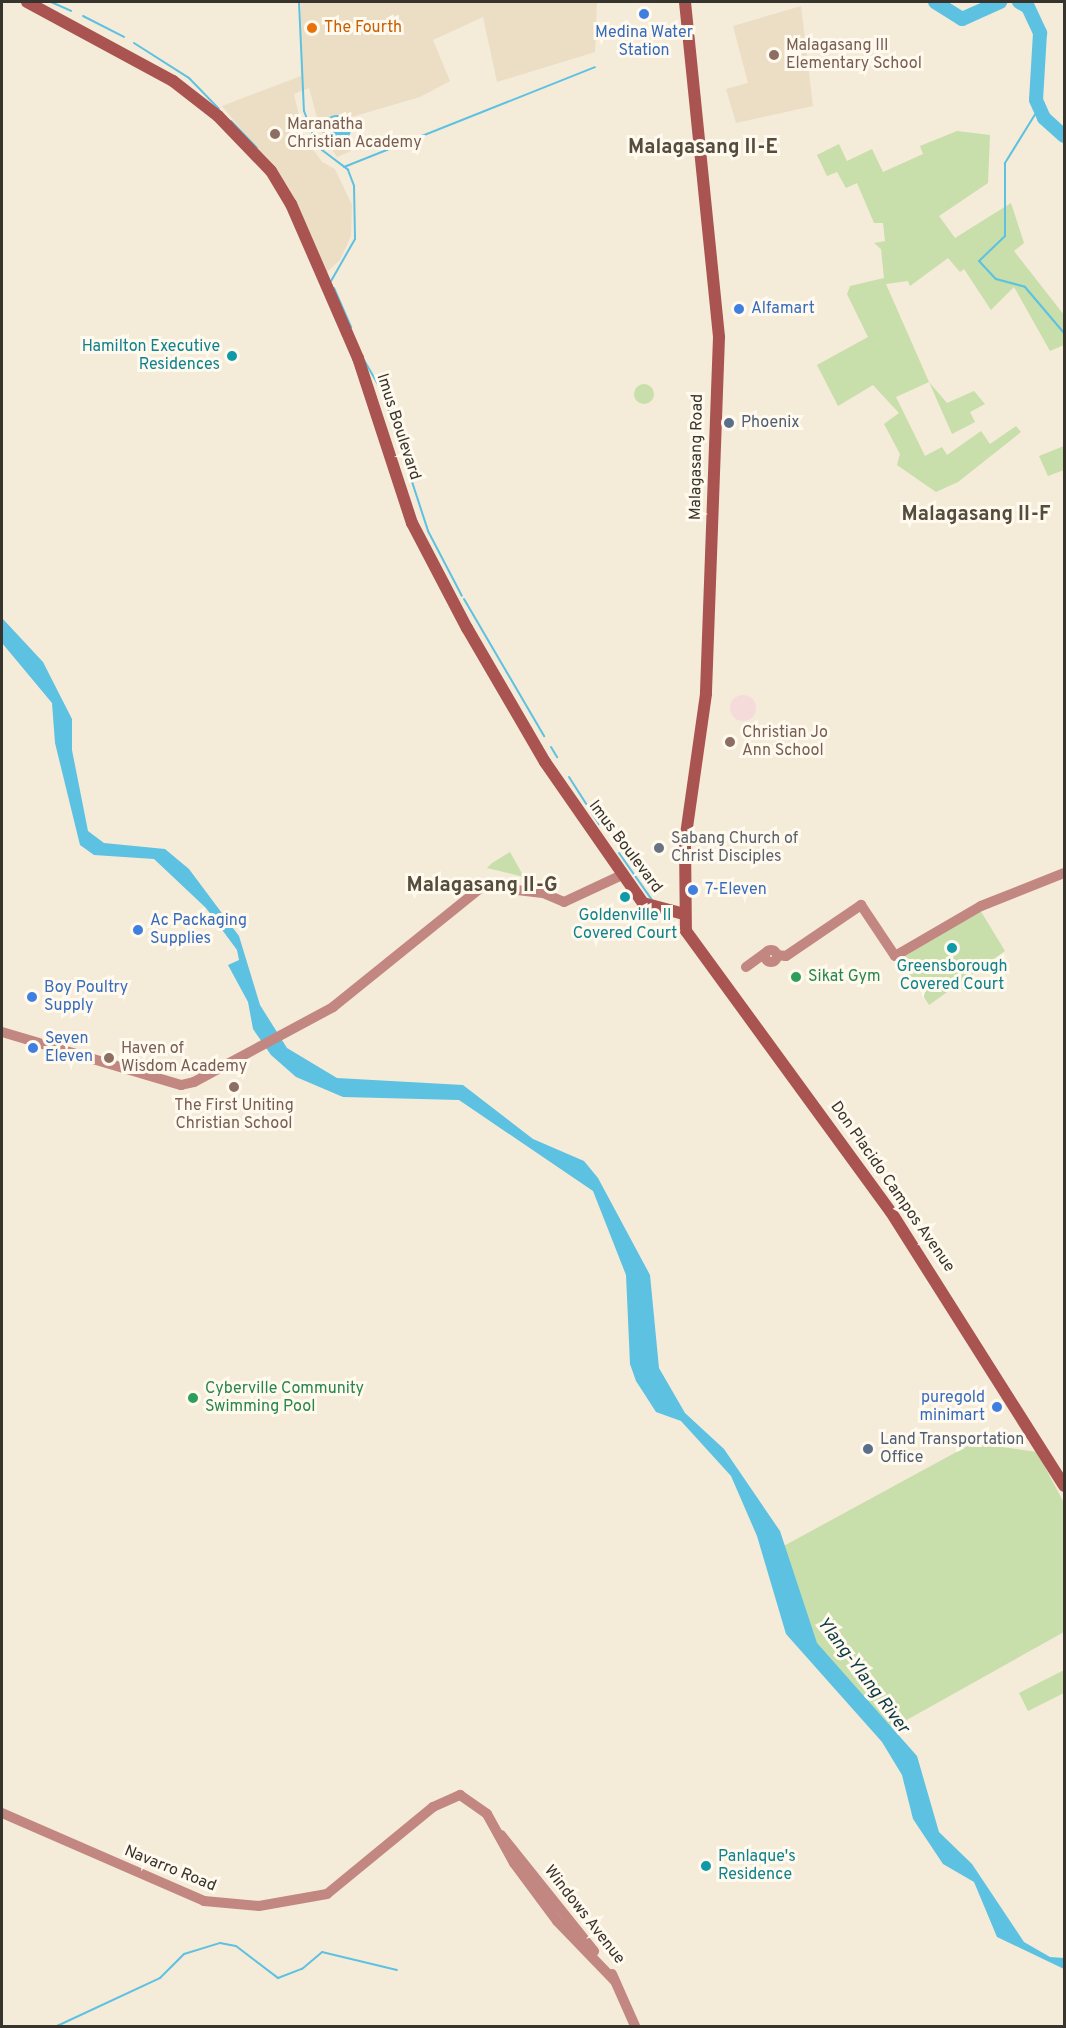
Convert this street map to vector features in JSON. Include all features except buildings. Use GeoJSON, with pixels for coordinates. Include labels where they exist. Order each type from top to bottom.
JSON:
{"type":"FeatureCollection","features":[{"type":"Feature","properties":{"kind":"main road","name":"Imus Boulevard"},"geometry":{"type":"LineString","coordinates":[[27,2],[173,81],[251,147],[278,181],[358,358],[417,532],[519,720],[646,906],[684,914]]}},
{"type":"Feature","properties":{"kind":"main road","name":"Malagasang Road"},"geometry":{"type":"LineString","coordinates":[[684,914],[685,842],[706,694],[719,337],[686,2]]}},
{"type":"Feature","properties":{"kind":"main road","name":"Don Placido Campos Avenue"},"geometry":{"type":"LineString","coordinates":[[684,914],[694,948],[786,1063],[891,1212],[1065,1486]]}},
{"type":"Feature","properties":{"kind":"street"},"geometry":{"type":"LineString","coordinates":[[770,956],[786,956],[861,905],[895,956],[981,906],[1065,873]]}},
{"type":"Feature","properties":{"kind":"street"},"geometry":{"type":"LineString","coordinates":[[2,1032],[181,1085],[333,1007],[483,886],[550,897],[564,902],[624,874]]}},
{"type":"Feature","properties":{"kind":"street","name":"Navarro Road"},"geometry":{"type":"LineString","coordinates":[[2,1813],[85,1853],[221,1906],[276,1905],[327,1894],[433,1807],[454,1796],[469,1798],[487,1814],[501,1835]]}},
{"type":"Feature","properties":{"kind":"street","name":"Windows Avenue"},"geometry":{"type":"LineString","coordinates":[[501,1835],[615,1981],[635,2026]]}},
{"type":"Feature","properties":{"kind":"shaded area","name":"Maranatha Christian Academy"},"geometry":{"type":"Polygon","coordinates":[[[301,2],[597,2],[595,52],[497,82],[483,17],[433,40],[450,81],[420,97],[348,118],[351,151],[337,157],[321,132],[309,88],[294,94],[304,137],[322,162],[335,169],[352,205],[351,236],[340,260],[327,272],[287,186],[222,106],[301,76],[301,2]]]}},
{"type":"Feature","properties":{"kind":"shaded area","name":"Malagasang III Elementary School"},"geometry":{"type":"Polygon","coordinates":[[[801,6],[813,106],[736,123],[726,89],[748,83],[733,26],[801,6]]]}},
{"type":"Feature","properties":{"kind":"shaded area"},"geometry":{"type":"Polygon","coordinates":[[[743,695],[752,699],[756,708],[752,717],[743,721],[734,717],[730,708],[734,699],[743,695]]]}},
{"type":"Feature","properties":{"kind":"green space"},"geometry":{"type":"Polygon","coordinates":[[[957,131],[990,135],[988,183],[939,216],[955,238],[1011,203],[1024,243],[1014,251],[1064,315],[1064,345],[1050,351],[1014,287],[991,310],[964,269],[960,272],[948,258],[910,286],[908,281],[886,284],[929,382],[896,397],[925,456],[942,447],[947,455],[981,431],[990,444],[1016,426],[1021,432],[958,482],[936,492],[897,465],[900,454],[884,424],[899,413],[873,385],[838,406],[817,365],[868,337],[847,294],[850,286],[884,278],[881,249],[874,243],[885,241],[883,223],[874,223],[857,183],[846,188],[837,172],[827,176],[817,155],[839,144],[847,161],[872,149],[883,172],[923,154],[920,146],[957,131]]]}},
{"type":"Feature","properties":{"kind":"green space"},"geometry":{"type":"Polygon","coordinates":[[[929,382],[947,403],[974,391],[985,404],[970,412],[975,422],[952,434],[929,382]]]}},
{"type":"Feature","properties":{"kind":"green space"},"geometry":{"type":"Polygon","coordinates":[[[644,384],[651,387],[654,394],[651,401],[644,404],[637,401],[634,394],[637,387],[644,384]]]}},
{"type":"Feature","properties":{"kind":"green space"},"geometry":{"type":"Polygon","coordinates":[[[1064,446],[1064,470],[1048,476],[1039,456],[1064,446]]]}},
{"type":"Feature","properties":{"kind":"green space"},"geometry":{"type":"Polygon","coordinates":[[[510,852],[524,877],[487,868],[510,852]]]}},
{"type":"Feature","properties":{"kind":"green space"},"geometry":{"type":"Polygon","coordinates":[[[980,910],[1005,951],[929,1005],[899,957],[980,910]]]}},
{"type":"Feature","properties":{"kind":"green space"},"geometry":{"type":"Polygon","coordinates":[[[973,1443],[1037,1452],[1064,1503],[1064,1632],[887,1731],[803,1645],[769,1554],[973,1443]]]}},
{"type":"Feature","properties":{"kind":"green space"},"geometry":{"type":"Polygon","coordinates":[[[1064,1670],[1064,1693],[1028,1711],[1019,1693],[1064,1670]]]}},
{"type":"Feature","properties":{"kind":"water"},"geometry":{"type":"Polygon","coordinates":[[[337,115],[347,119],[351,129],[347,139],[337,143],[327,139],[323,129],[327,119],[337,115]]]}},
{"type":"Feature","properties":{"kind":"water"},"geometry":{"type":"Polygon","coordinates":[[[2,618],[43,662],[72,719],[72,750],[88,831],[104,843],[165,849],[189,869],[239,936],[260,1005],[287,1048],[337,1078],[463,1085],[533,1139],[584,1161],[598,1178],[650,1275],[659,1368],[685,1413],[724,1449],[780,1531],[817,1643],[917,1756],[939,1832],[972,1864],[1024,1942],[1050,1957],[1064,1958],[1064,1969],[997,1937],[974,1882],[943,1864],[913,1819],[902,1775],[882,1742],[786,1634],[757,1536],[731,1476],[681,1421],[656,1412],[636,1381],[630,1364],[626,1275],[593,1191],[459,1100],[343,1097],[296,1077],[271,1055],[253,1029],[248,1002],[228,965],[239,960],[237,950],[206,908],[154,859],[94,855],[80,845],[55,743],[52,703],[2,643],[2,618]]]}},
{"type":"Feature","properties":{"kind":"waterway"},"geometry":{"type":"LineString","coordinates":[[51,2],[71,11]]}},
{"type":"Feature","properties":{"kind":"waterway"},"geometry":{"type":"LineString","coordinates":[[299,2],[304,111],[318,147],[348,170],[354,186],[355,239],[331,281]]}},
{"type":"Feature","properties":{"kind":"waterway"},"geometry":{"type":"LineString","coordinates":[[935,2],[962,19],[1000,2]]}},
{"type":"Feature","properties":{"kind":"waterway"},"geometry":{"type":"LineString","coordinates":[[1019,2],[1028,7],[1040,33],[1036,100],[1044,118],[1064,136]]}},
{"type":"Feature","properties":{"kind":"waterway"},"geometry":{"type":"LineString","coordinates":[[83,16],[124,37]]}},
{"type":"Feature","properties":{"kind":"waterway"},"geometry":{"type":"LineString","coordinates":[[134,43],[189,78],[219,109]]}},
{"type":"Feature","properties":{"kind":"waterway"},"geometry":{"type":"LineString","coordinates":[[344,167],[595,67]]}},
{"type":"Feature","properties":{"kind":"waterway"},"geometry":{"type":"LineString","coordinates":[[1039,108],[1005,163],[1005,236],[979,261],[996,279],[1025,287],[1064,333]]}},
{"type":"Feature","properties":{"kind":"waterway"},"geometry":{"type":"LineString","coordinates":[[231,121],[257,148]]}},
{"type":"Feature","properties":{"kind":"waterway"},"geometry":{"type":"LineString","coordinates":[[334,288],[351,327]]}},
{"type":"Feature","properties":{"kind":"waterway"},"geometry":{"type":"LineString","coordinates":[[364,360],[383,393],[428,531],[462,596]]}},
{"type":"Feature","properties":{"kind":"waterway"},"geometry":{"type":"LineString","coordinates":[[464,599],[544,736]]}},
{"type":"Feature","properties":{"kind":"waterway"},"geometry":{"type":"LineString","coordinates":[[551,747],[557,757]]}},
{"type":"Feature","properties":{"kind":"waterway"},"geometry":{"type":"LineString","coordinates":[[569,777],[599,824]]}},
{"type":"Feature","properties":{"kind":"waterway"},"geometry":{"type":"LineString","coordinates":[[619,853],[652,900]]}},
{"type":"Feature","properties":{"kind":"waterway"},"geometry":{"type":"LineString","coordinates":[[57,2026],[160,1978],[184,1954],[220,1943],[236,1946],[278,1978],[302,1969],[322,1952],[397,1970]]}},
{"type":"Feature","properties":{"kind":"place","name":"Medina Water Station"},"geometry":{"type":"Point","coordinates":[644,14]}},
{"type":"Feature","properties":{"kind":"place","name":"The Fourth"},"geometry":{"type":"Point","coordinates":[312,28]}},
{"type":"Feature","properties":{"kind":"place","name":"Malagasang III Elementary School"},"geometry":{"type":"Point","coordinates":[774,55]}},
{"type":"Feature","properties":{"kind":"place","name":"Maranatha Christian Academy"},"geometry":{"type":"Point","coordinates":[275,134]}},
{"type":"Feature","properties":{"kind":"place","name":"Alfamart"},"geometry":{"type":"Point","coordinates":[739,309]}},
{"type":"Feature","properties":{"kind":"place","name":"Hamilton Executive Residences"},"geometry":{"type":"Point","coordinates":[232,356]}},
{"type":"Feature","properties":{"kind":"place","name":"Phoenix"},"geometry":{"type":"Point","coordinates":[729,423]}},
{"type":"Feature","properties":{"kind":"place","name":"Christian Jo Ann School"},"geometry":{"type":"Point","coordinates":[730,742]}},
{"type":"Feature","properties":{"kind":"place","name":"Sabang Church of Christ Disciples"},"geometry":{"type":"Point","coordinates":[659,848]}},
{"type":"Feature","properties":{"kind":"place","name":"7-Eleven"},"geometry":{"type":"Point","coordinates":[693,890]}},
{"type":"Feature","properties":{"kind":"place","name":"Goldenville II Covered Court"},"geometry":{"type":"Point","coordinates":[625,897]}},
{"type":"Feature","properties":{"kind":"place","name":"Ac Packaging Supplies"},"geometry":{"type":"Point","coordinates":[138,930]}},
{"type":"Feature","properties":{"kind":"place","name":"Greensborough Covered Court"},"geometry":{"type":"Point","coordinates":[952,948]}},
{"type":"Feature","properties":{"kind":"place","name":"Sikat Gym"},"geometry":{"type":"Point","coordinates":[796,977]}},
{"type":"Feature","properties":{"kind":"place","name":"Boy Poultry Supply"},"geometry":{"type":"Point","coordinates":[32,997]}},
{"type":"Feature","properties":{"kind":"place","name":"Seven Eleven"},"geometry":{"type":"Point","coordinates":[33,1048]}},
{"type":"Feature","properties":{"kind":"place","name":"Haven of Wisdom Academy"},"geometry":{"type":"Point","coordinates":[109,1058]}},
{"type":"Feature","properties":{"kind":"place","name":"The First Uniting Christian School"},"geometry":{"type":"Point","coordinates":[234,1087]}},
{"type":"Feature","properties":{"kind":"place","name":"Cyberville Community Swimming Pool"},"geometry":{"type":"Point","coordinates":[193,1398]}},
{"type":"Feature","properties":{"kind":"place","name":"puregold minimart"},"geometry":{"type":"Point","coordinates":[997,1407]}},
{"type":"Feature","properties":{"kind":"place","name":"Land Transportation Office"},"geometry":{"type":"Point","coordinates":[868,1449]}},
{"type":"Feature","properties":{"kind":"place","name":"Panlaque's Residence"},"geometry":{"type":"Point","coordinates":[706,1866]}},
{"type":"Feature","properties":{"kind":"district","name":"Malagasang II-E"},"geometry":{"type":"Point","coordinates":[703,148]}},
{"type":"Feature","properties":{"kind":"district","name":"Malagasang II-F"},"geometry":{"type":"Point","coordinates":[976,515]}},
{"type":"Feature","properties":{"kind":"district","name":"Malagasang II-G"},"geometry":{"type":"Point","coordinates":[482,886]}},
{"type":"Feature","properties":{"kind":"water label","name":"Ylang-Ylang River"},"geometry":{"type":"Point","coordinates":[862,1676]}}]}
